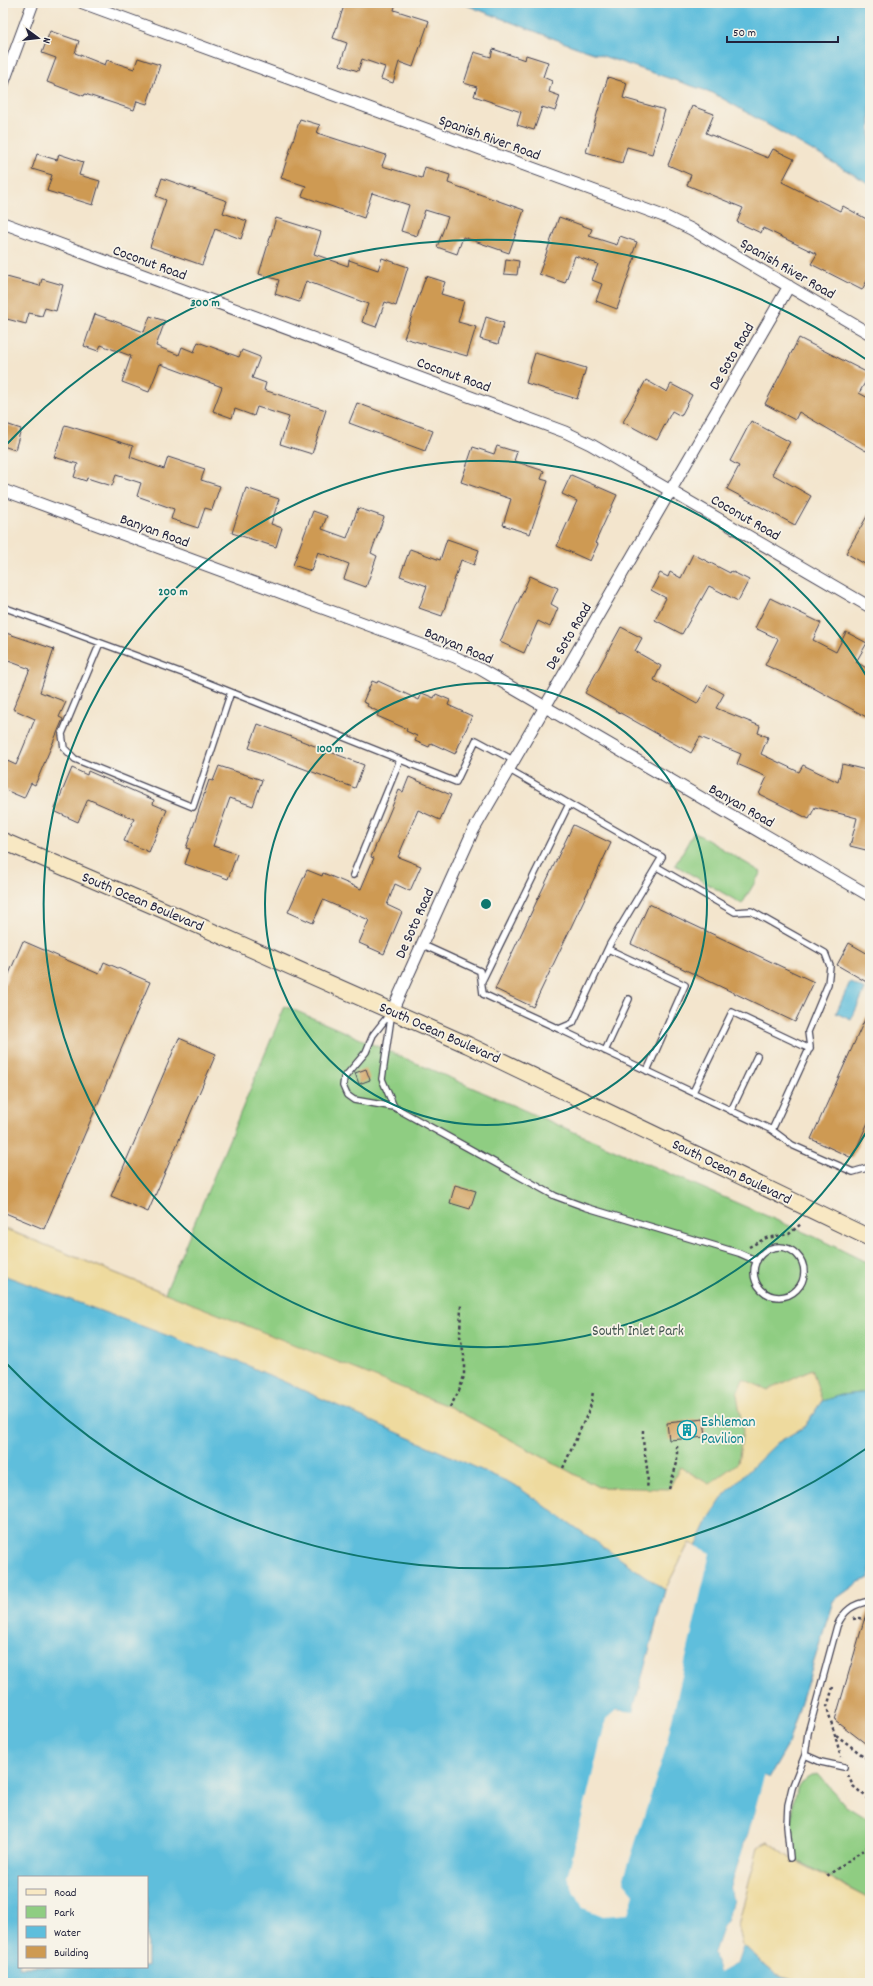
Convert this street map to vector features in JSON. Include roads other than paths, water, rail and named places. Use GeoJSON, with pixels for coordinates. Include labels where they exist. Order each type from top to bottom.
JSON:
{"type":"FeatureCollection","features":[{"type":"Feature","properties":{"kind":"main road","name":"South Ocean Boulevard"},"geometry":{"type":"LineString","coordinates":[[3,841],[392,1011],[537,1077],[870,1238]]}},
{"type":"Feature","properties":{"kind":"street"},"geometry":{"type":"LineString","coordinates":[[3,84],[33,3]]}},
{"type":"Feature","properties":{"kind":"street","name":"Spanish River Road"},"geometry":{"type":"LineString","coordinates":[[83,3],[666,217],[691,229],[870,334]]}},
{"type":"Feature","properties":{"kind":"street","name":"Coconut Road"},"geometry":{"type":"LineString","coordinates":[[3,223],[565,432],[590,444],[870,607]]}},
{"type":"Feature","properties":{"kind":"street","name":"De Soto Road"},"geometry":{"type":"LineString","coordinates":[[392,1011],[465,846],[544,706],[789,286]]}},
{"type":"Feature","properties":{"kind":"street","name":"Banyan Road"},"geometry":{"type":"LineString","coordinates":[[3,490],[455,657],[480,669],[870,896]]}},
{"type":"Feature","properties":{"kind":"lane"},"geometry":{"type":"LineString","coordinates":[[3,607],[231,692],[456,782],[476,740],[510,765],[569,804],[662,857],[608,949],[573,1023],[559,1029]]}},
{"type":"Feature","properties":{"kind":"lane"},"geometry":{"type":"LineString","coordinates":[[100,643],[62,734],[64,748],[75,759],[193,807],[231,692]]}},
{"type":"Feature","properties":{"kind":"lane"},"geometry":{"type":"LineString","coordinates":[[353,874],[400,760]]}},
{"type":"Feature","properties":{"kind":"lane"},"geometry":{"type":"LineString","coordinates":[[482,981],[569,804]]}},
{"type":"Feature","properties":{"kind":"lane"},"geometry":{"type":"LineString","coordinates":[[657,867],[735,912],[751,911],[825,953],[830,966],[828,984],[808,1032],[810,1049],[772,1130]]}},
{"type":"Feature","properties":{"kind":"lane"},"geometry":{"type":"LineString","coordinates":[[421,944],[480,971],[484,994],[772,1130],[792,1145],[853,1172],[870,1167]]}},
{"type":"Feature","properties":{"kind":"lane"},"geometry":{"type":"LineString","coordinates":[[608,949],[685,985],[647,1071]]}},
{"type":"Feature","properties":{"kind":"lane"},"geometry":{"type":"LineString","coordinates":[[605,1051],[629,999]]}},
{"type":"Feature","properties":{"kind":"lane"},"geometry":{"type":"LineString","coordinates":[[392,1011],[382,1079],[387,1094],[394,1107]]}},
{"type":"Feature","properties":{"kind":"lane"},"geometry":{"type":"LineString","coordinates":[[392,1011],[373,1035],[366,1052],[344,1078],[343,1086],[346,1095],[354,1100],[394,1107],[555,1196],[585,1207],[739,1253],[757,1260]]}},
{"type":"Feature","properties":{"kind":"lane"},"geometry":{"type":"LineString","coordinates":[[693,1092],[732,1012],[810,1049]]}},
{"type":"Feature","properties":{"kind":"lane"},"geometry":{"type":"LineString","coordinates":[[731,1111],[757,1056]]}},
{"type":"Feature","properties":{"kind":"lane"},"geometry":{"type":"LineString","coordinates":[[770,1248],[787,1248],[794,1252],[801,1260],[804,1269],[802,1279],[797,1288],[789,1294],[779,1297],[769,1295],[761,1289],[755,1281],[754,1270],[757,1260],[763,1252],[770,1248]]}},
{"type":"Feature","properties":{"kind":"lane"},"geometry":{"type":"LineString","coordinates":[[790,1858],[787,1826],[788,1805],[792,1788],[805,1755],[808,1733],[842,1615],[850,1607],[870,1601]]}},
{"type":"Feature","properties":{"kind":"lane"},"geometry":{"type":"LineString","coordinates":[[805,1755],[821,1762],[844,1767]]}},
{"type":"Feature","properties":{"kind":"water"},"geometry":{"type":"Polygon","coordinates":[[[461,3],[870,3],[870,184],[713,93],[576,47],[461,3]]]}},
{"type":"Feature","properties":{"kind":"water"},"geometry":{"type":"Polygon","coordinates":[[[850,982],[865,990],[851,1020],[836,1013],[850,982]]]}},
{"type":"Feature","properties":{"kind":"water"},"geometry":{"type":"Polygon","coordinates":[[[3,1275],[242,1363],[515,1485],[665,1590],[633,1713],[616,1710],[573,1876],[587,1904],[604,1906],[613,1896],[693,1576],[696,1546],[708,1520],[725,1494],[777,1443],[804,1427],[822,1401],[841,1395],[870,1392],[870,1578],[859,1582],[833,1601],[787,1747],[769,1778],[765,1776],[731,1887],[733,1901],[728,1920],[723,1927],[714,1953],[719,1972],[737,1963],[743,1945],[776,1974],[805,1983],[3,1983],[3,1275]]]}},
{"type":"Feature","properties":{"kind":"place","name":"Eshleman Pavilion"},"geometry":{"type":"Point","coordinates":[687,1430]}},
{"type":"Feature","properties":{"kind":"park label","name":"South Inlet Park"},"geometry":{"type":"Point","coordinates":[638,1330]}}]}
